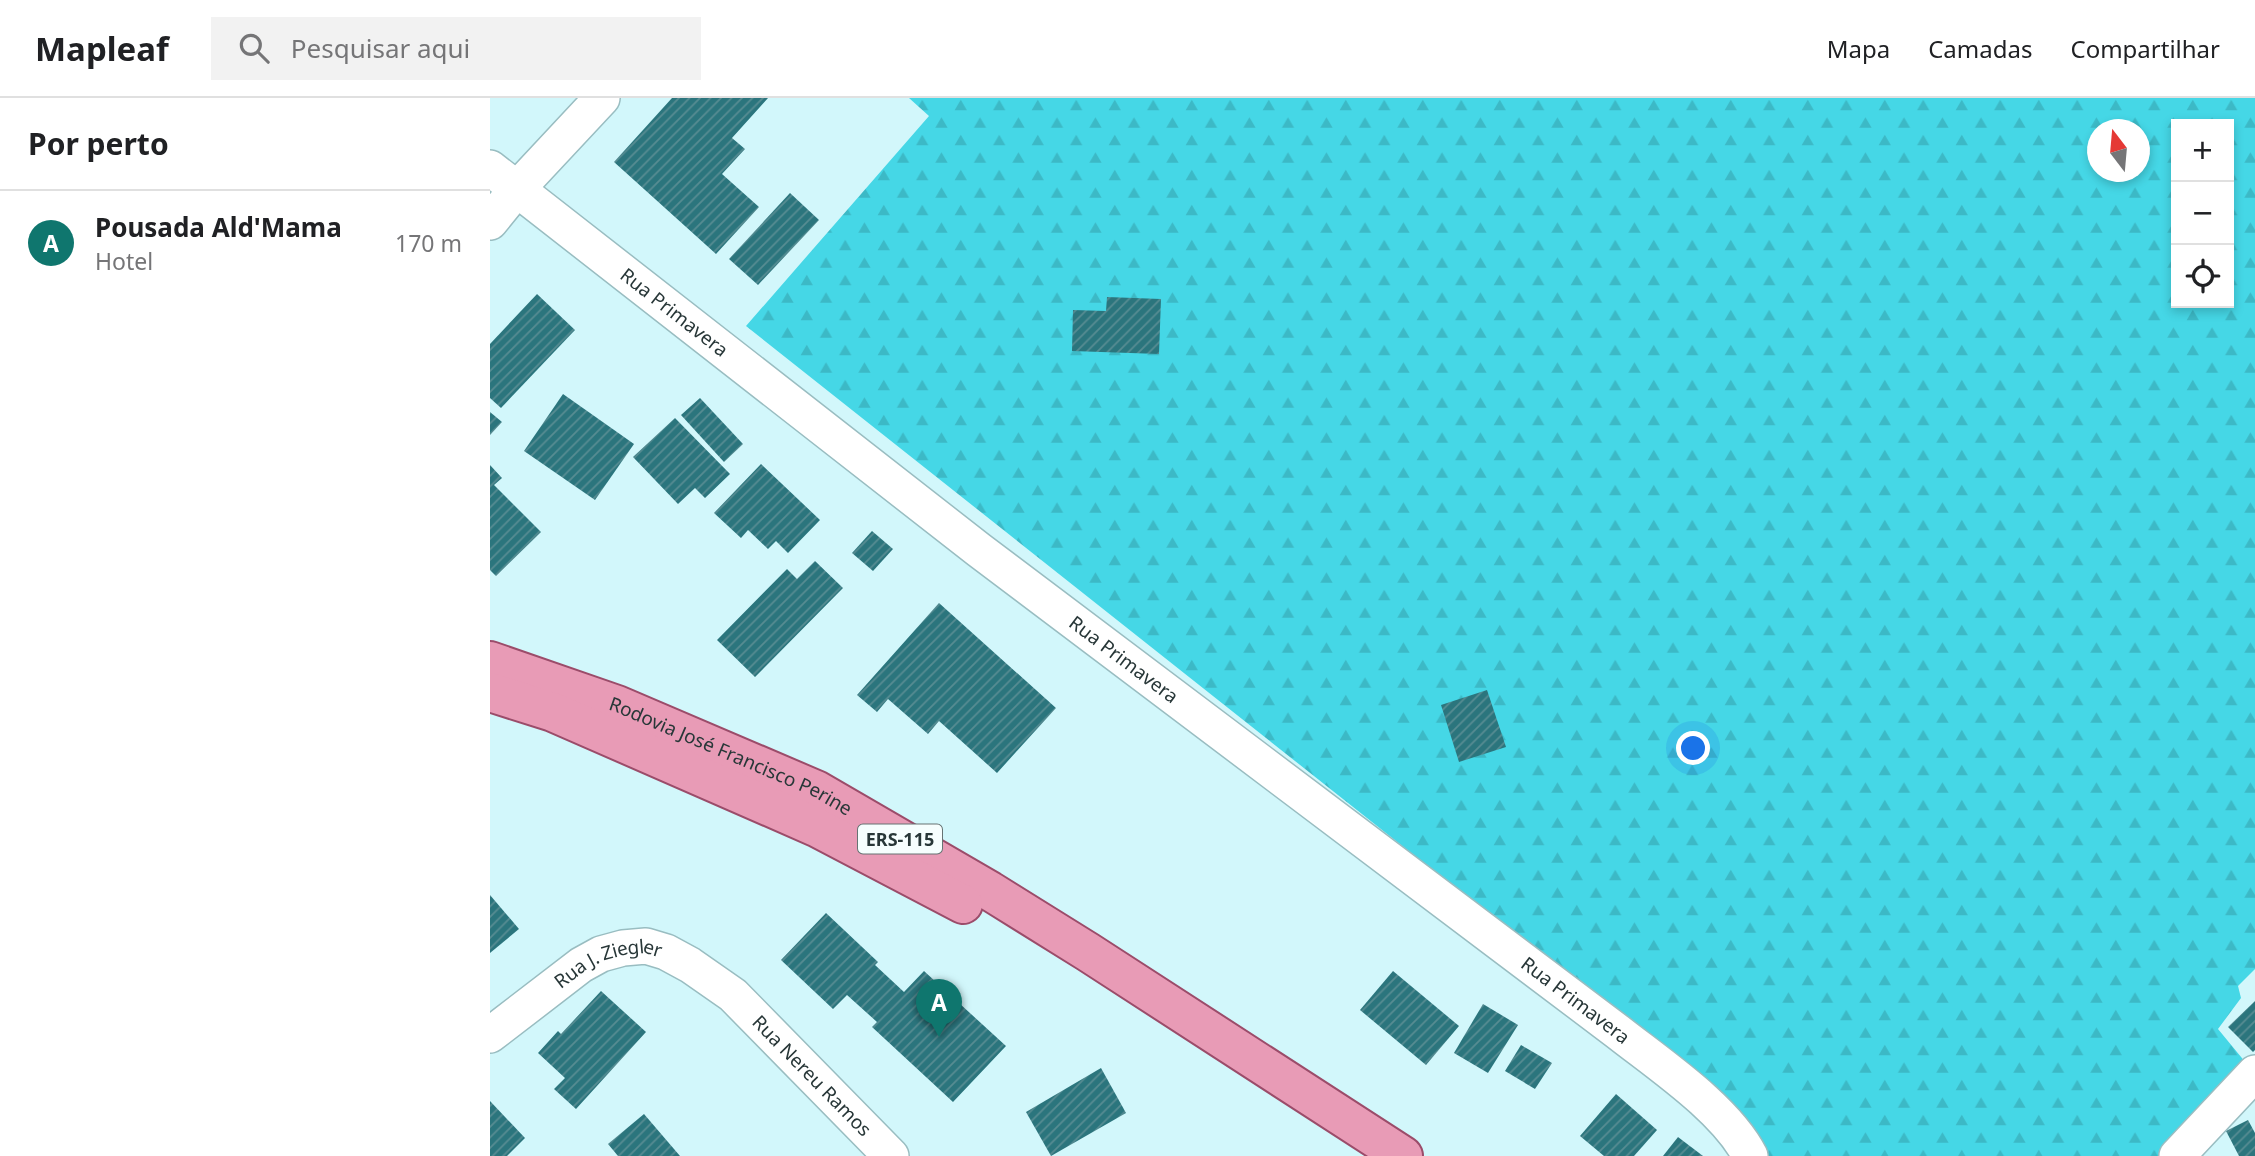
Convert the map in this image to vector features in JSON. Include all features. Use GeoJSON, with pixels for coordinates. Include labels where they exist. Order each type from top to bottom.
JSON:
{"type":"FeatureCollection","features":[{"type":"Feature","properties":{"kind":"main road","name":"Rodovia José Francisco Perine"},"geometry":{"type":"LineString","coordinates":[[490,662],[617,705],[816,790],[990,891],[1403,1156]]}},
{"type":"Feature","properties":{"kind":"main road","name":"Rodovia José Francisco Perine"},"geometry":{"type":"LineString","coordinates":[[490,692],[553,712],[816,827],[997,922],[1280,1077]]}},
{"type":"Feature","properties":{"kind":"street"},"geometry":{"type":"LineString","coordinates":[[490,222],[503,179],[602,98]]}},
{"type":"Feature","properties":{"kind":"street","name":"Rua Primavera"},"geometry":{"type":"LineString","coordinates":[[503,179],[979,550],[1629,1041],[1704,1100],[1744,1144],[1750,1156]]}},
{"type":"Feature","properties":{"kind":"street","name":"Rua J. Ziegler"},"geometry":{"type":"LineString","coordinates":[[490,1035],[581,965],[601,954],[623,948],[646,946],[666,953],[700,970],[733,995]]}},
{"type":"Feature","properties":{"kind":"street","name":"Rua Nereu Ramos"},"geometry":{"type":"LineString","coordinates":[[733,995],[891,1156]]}},
{"type":"Feature","properties":{"kind":"street"},"geometry":{"type":"LineString","coordinates":[[2177,1156],[2255,1073]]}},
{"type":"Feature","properties":{"kind":"green space"},"geometry":{"type":"Polygon","coordinates":[[[909,98],[2255,98],[2255,969],[2238,986],[2241,998],[2218,1029],[2246,1063],[2160,1156],[1761,1156],[1709,1089],[746,326],[929,116],[909,98]]]}},
{"type":"Feature","properties":{"kind":"building"},"geometry":{"type":"Polygon","coordinates":[[[672,98],[768,98],[732,138],[745,149],[722,174],[759,207],[716,254],[614,162],[672,98]]]}},
{"type":"Feature","properties":{"kind":"building"},"geometry":{"type":"Polygon","coordinates":[[[790,193],[819,220],[758,285],[729,259],[790,193]]]}},
{"type":"Feature","properties":{"kind":"building"},"geometry":{"type":"Polygon","coordinates":[[[537,294],[575,330],[501,408],[490,398],[490,344],[537,294]]]}},
{"type":"Feature","properties":{"kind":"building"},"geometry":{"type":"Polygon","coordinates":[[[1107,297],[1161,299],[1159,354],[1072,351],[1073,310],[1106,311],[1107,297]]]}},
{"type":"Feature","properties":{"kind":"building"},"geometry":{"type":"Polygon","coordinates":[[[563,394],[634,444],[595,500],[524,451],[563,394]]]}},
{"type":"Feature","properties":{"kind":"building"},"geometry":{"type":"Polygon","coordinates":[[[700,398],[743,444],[724,462],[681,415],[700,398]]]}},
{"type":"Feature","properties":{"kind":"building"},"geometry":{"type":"Polygon","coordinates":[[[490,412],[502,422],[490,435],[490,412]]]}},
{"type":"Feature","properties":{"kind":"building"},"geometry":{"type":"Polygon","coordinates":[[[675,418],[730,474],[705,498],[695,488],[678,504],[633,457],[675,418]]]}},
{"type":"Feature","properties":{"kind":"building"},"geometry":{"type":"Polygon","coordinates":[[[761,464],[820,520],[788,553],[776,541],[768,549],[748,530],[741,538],[714,513],[761,464]]]}},
{"type":"Feature","properties":{"kind":"building"},"geometry":{"type":"Polygon","coordinates":[[[490,465],[502,478],[494,485],[541,532],[496,576],[490,570],[490,465]]]}},
{"type":"Feature","properties":{"kind":"building"},"geometry":{"type":"Polygon","coordinates":[[[872,531],[893,549],[873,571],[852,553],[872,531]]]}},
{"type":"Feature","properties":{"kind":"building"},"geometry":{"type":"Polygon","coordinates":[[[815,561],[843,588],[755,677],[717,640],[787,569],[797,579],[815,561]]]}},
{"type":"Feature","properties":{"kind":"building"},"geometry":{"type":"Polygon","coordinates":[[[939,603],[1056,708],[997,773],[939,721],[928,734],[888,699],[877,712],[857,695],[939,603]]]}},
{"type":"Feature","properties":{"kind":"building"},"geometry":{"type":"Polygon","coordinates":[[[1487,690],[1506,747],[1459,762],[1441,705],[1487,690]]]}},
{"type":"Feature","properties":{"kind":"building"},"geometry":{"type":"Polygon","coordinates":[[[490,895],[519,929],[490,953],[490,895]]]}},
{"type":"Feature","properties":{"kind":"building"},"geometry":{"type":"Polygon","coordinates":[[[826,913],[878,962],[875,965],[904,992],[924,971],[1006,1046],[953,1102],[872,1027],[877,1022],[847,995],[833,1009],[781,960],[826,913]]]}},
{"type":"Feature","properties":{"kind":"building"},"geometry":{"type":"Polygon","coordinates":[[[1393,971],[1459,1026],[1426,1065],[1360,1010],[1393,971]]]}},
{"type":"Feature","properties":{"kind":"building"},"geometry":{"type":"Polygon","coordinates":[[[601,991],[646,1032],[576,1109],[554,1089],[565,1078],[538,1053],[558,1031],[561,1034],[601,991]]]}},
{"type":"Feature","properties":{"kind":"building"},"geometry":{"type":"Polygon","coordinates":[[[2255,1001],[2255,1050],[2253,1052],[2228,1027],[2255,1001]]]}},
{"type":"Feature","properties":{"kind":"building"},"geometry":{"type":"Polygon","coordinates":[[[1483,1004],[1518,1025],[1488,1073],[1454,1053],[1483,1004]]]}},
{"type":"Feature","properties":{"kind":"building"},"geometry":{"type":"Polygon","coordinates":[[[1521,1045],[1552,1063],[1535,1089],[1505,1071],[1521,1045]]]}},
{"type":"Feature","properties":{"kind":"building"},"geometry":{"type":"Polygon","coordinates":[[[1101,1068],[1126,1113],[1051,1156],[1026,1112],[1101,1068]]]}},
{"type":"Feature","properties":{"kind":"building"},"geometry":{"type":"Polygon","coordinates":[[[1616,1094],[1657,1130],[1634,1156],[1604,1156],[1580,1136],[1616,1094]]]}},
{"type":"Feature","properties":{"kind":"building"},"geometry":{"type":"Polygon","coordinates":[[[490,1101],[525,1138],[507,1156],[490,1156],[490,1101]]]}},
{"type":"Feature","properties":{"kind":"building"},"geometry":{"type":"Polygon","coordinates":[[[644,1114],[680,1156],[618,1156],[608,1144],[644,1114]]]}},
{"type":"Feature","properties":{"kind":"building"},"geometry":{"type":"Polygon","coordinates":[[[2248,1120],[2255,1133],[2255,1156],[2239,1156],[2226,1131],[2248,1120]]]}},
{"type":"Feature","properties":{"kind":"building"},"geometry":{"type":"Polygon","coordinates":[[[1678,1137],[1703,1156],[1663,1156],[1678,1137]]]}},
{"type":"Feature","properties":{"kind":"place","name":"Pousada Ald'Mama"},"geometry":{"type":"Point","coordinates":[939,1037]}}]}
